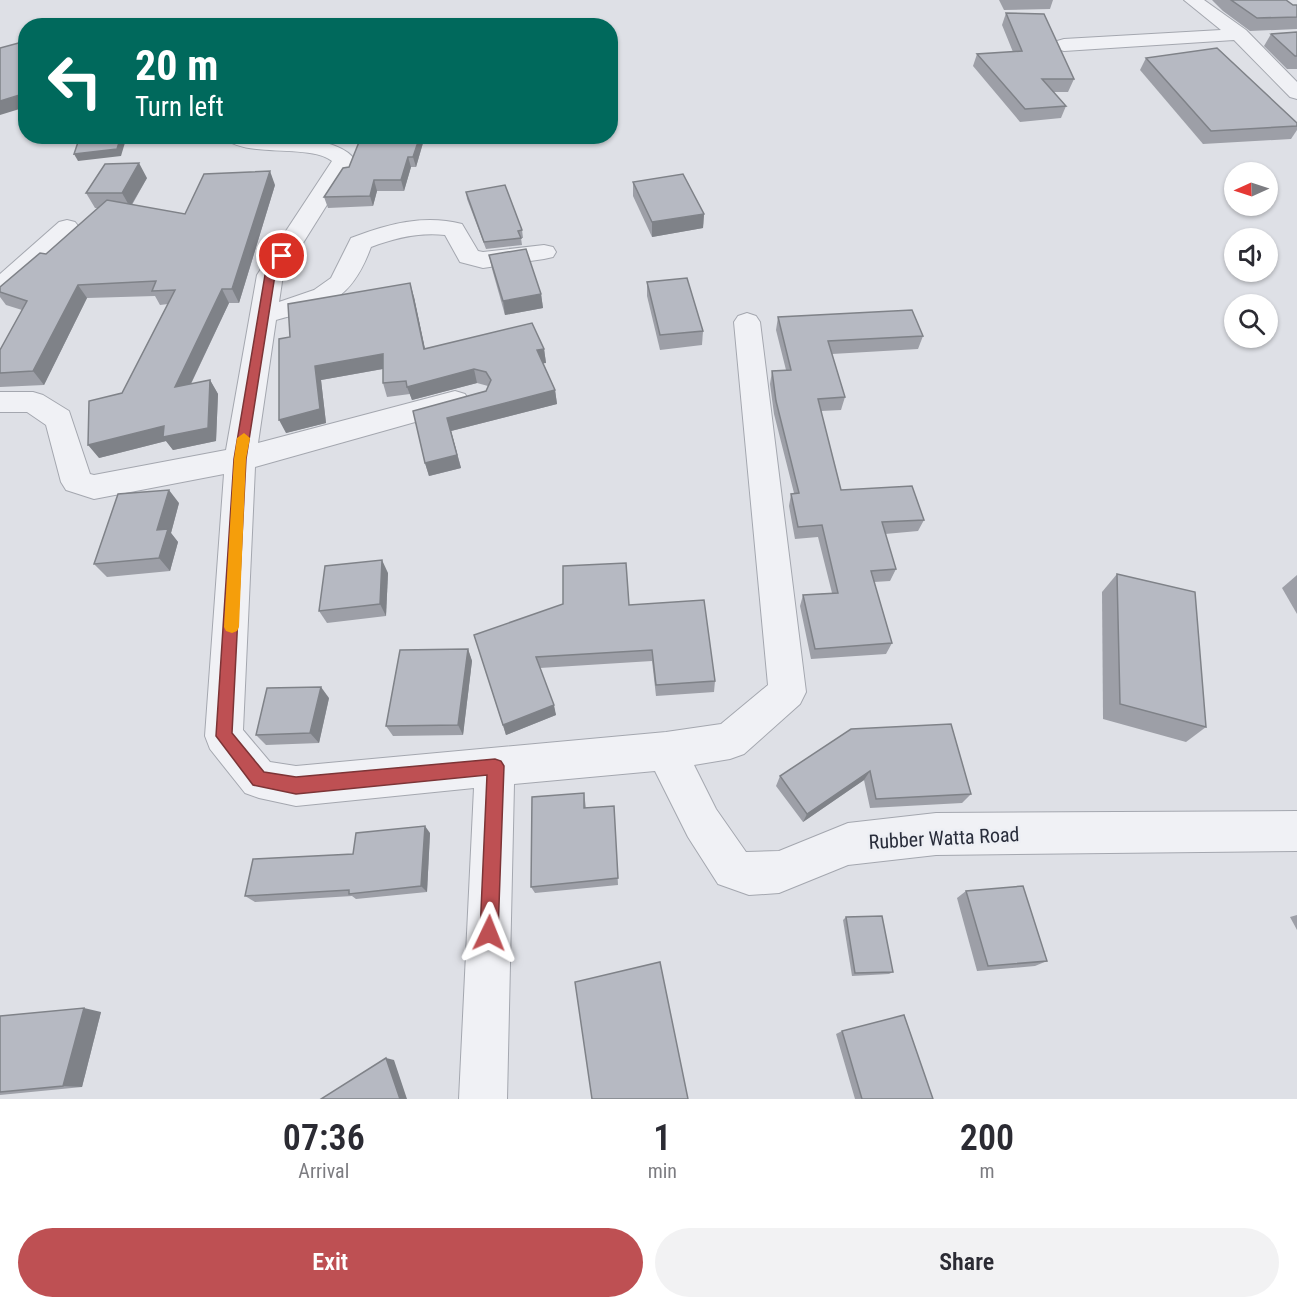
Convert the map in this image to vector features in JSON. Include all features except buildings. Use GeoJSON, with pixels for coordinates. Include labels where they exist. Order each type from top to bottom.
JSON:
{"type":"FeatureCollection","features":[{"type":"Feature","properties":{"kind":"street"},"geometry":{"type":"LineString","coordinates":[[1193,0],[1242,37],[1297,93]]}},
{"type":"Feature","properties":{"kind":"street"},"geometry":{"type":"LineString","coordinates":[[1064,45],[1242,37],[1267,38]]}},
{"type":"Feature","properties":{"kind":"street"},"geometry":{"type":"LineString","coordinates":[[253,144],[321,148],[340,153],[344,160],[270,275],[240,459],[224,736],[259,779],[296,786],[666,751],[730,741],[787,692],[747,321]]}},
{"type":"Feature","properties":{"kind":"street"},"geometry":{"type":"LineString","coordinates":[[264,315],[311,301],[336,288],[347,275],[360,243],[405,228],[436,226],[454,229],[469,257],[483,260],[544,252]]}},
{"type":"Feature","properties":{"kind":"street"},"geometry":{"type":"LineString","coordinates":[[0,288],[67,227]]}},
{"type":"Feature","properties":{"kind":"street"},"geometry":{"type":"LineString","coordinates":[[0,402],[33,402],[59,419],[76,482],[94,487],[240,459],[478,395]]}},
{"type":"Feature","properties":{"kind":"street","name":"Rubber Watta Road"},"geometry":{"type":"LineString","coordinates":[[666,751],[702,823],[733,869],[749,874],[779,872],[848,844],[936,834],[1297,831]]}},
{"type":"Feature","properties":{"kind":"street"},"geometry":{"type":"LineString","coordinates":[[483,1099],[495,766]]}},
{"type":"Feature","properties":{"kind":"slow traffic"},"geometry":{"type":"LineString","coordinates":[[232,627],[240,459],[244,438]]}},
{"type":"Feature","properties":{"kind":"route"},"geometry":{"type":"LineString","coordinates":[[282,256],[270,275],[240,459],[224,736],[259,779],[296,786],[495,766],[489,933]]}}]}
